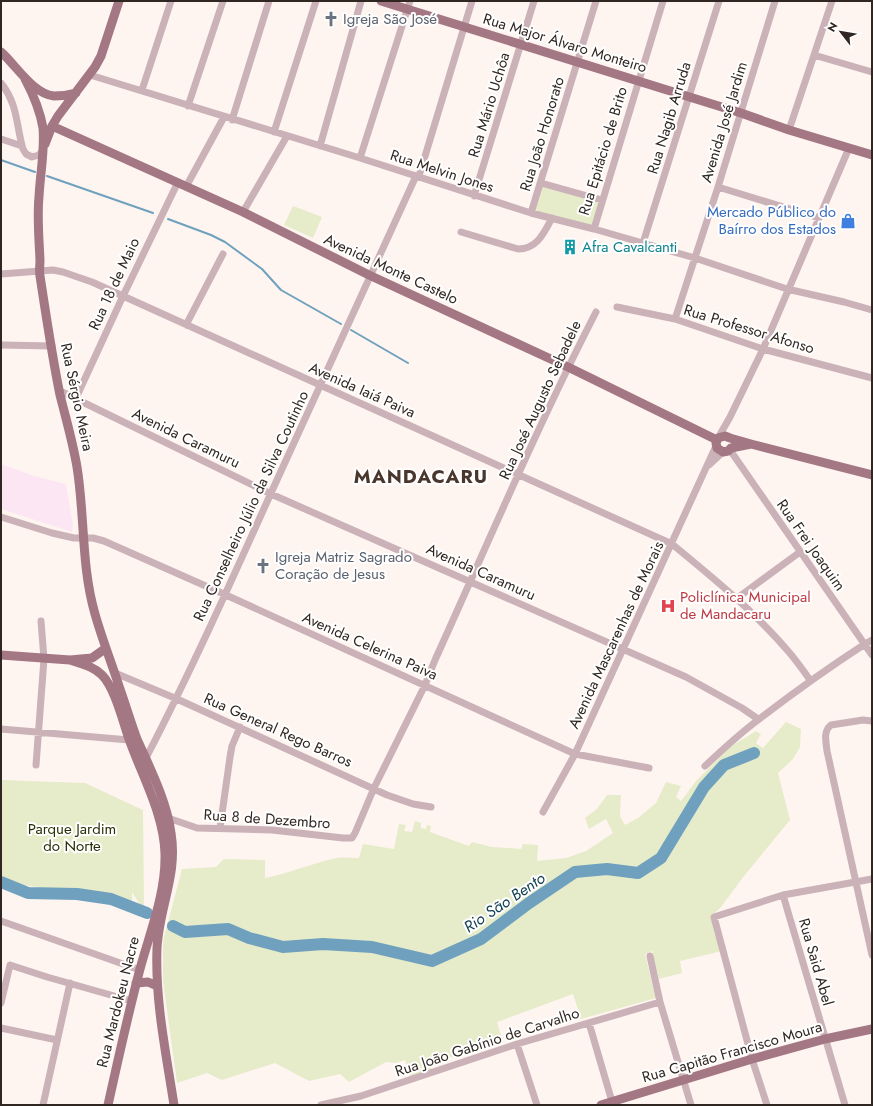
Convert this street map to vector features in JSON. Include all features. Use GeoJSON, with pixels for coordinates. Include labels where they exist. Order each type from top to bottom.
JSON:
{"type":"FeatureCollection","features":[{"type":"Feature","properties":{"kind":"main road"},"geometry":{"type":"LineString","coordinates":[[43,149],[52,126],[90,75],[101,56],[119,1]]}},
{"type":"Feature","properties":{"kind":"main road","name":"Rua Major Álvaro Monteiro"},"geometry":{"type":"LineString","coordinates":[[381,1],[409,5],[464,26],[577,63],[872,155]]}},
{"type":"Feature","properties":{"kind":"main road"},"geometry":{"type":"LineString","coordinates":[[1,52],[25,78],[40,90],[52,96],[64,96],[76,93]]}},
{"type":"Feature","properties":{"kind":"main road"},"geometry":{"type":"LineString","coordinates":[[25,78],[39,110],[43,128],[43,149]]}},
{"type":"Feature","properties":{"kind":"main road","name":"Avenida Monte Castelo"},"geometry":{"type":"LineString","coordinates":[[52,126],[187,185],[369,275],[568,367],[722,446]]}},
{"type":"Feature","properties":{"kind":"main road","name":"Rua Sérgio Meira"},"geometry":{"type":"LineString","coordinates":[[43,149],[38,200],[39,271],[60,391],[77,464],[81,493],[83,538],[88,584],[94,612],[106,648],[137,737],[168,818],[171,831],[173,865],[169,888],[160,919],[157,946],[157,986],[161,1026],[174,1105]]}},
{"type":"Feature","properties":{"kind":"main road"},"geometry":{"type":"LineString","coordinates":[[751,444],[722,446],[723,436],[872,475]]}},
{"type":"Feature","properties":{"kind":"main road"},"geometry":{"type":"LineString","coordinates":[[1,655],[70,660],[92,658],[106,648]]}},
{"type":"Feature","properties":{"kind":"main road","name":"Rua Mardokeu Nacre"},"geometry":{"type":"LineString","coordinates":[[70,660],[90,667],[103,676],[108,683],[155,808],[162,832],[165,854],[163,879],[158,906],[136,983],[108,1105]]}},
{"type":"Feature","properties":{"kind":"main road"},"geometry":{"type":"LineString","coordinates":[[136,983],[148,982],[157,986]]}},
{"type":"Feature","properties":{"kind":"main road","name":"Rua Capitão Francisco Moura"},"geometry":{"type":"LineString","coordinates":[[601,1105],[613,1103],[752,1059],[825,1039],[872,1029]]}},
{"type":"Feature","properties":{"kind":"street"},"geometry":{"type":"LineString","coordinates":[[142,90],[171,1]]}},
{"type":"Feature","properties":{"kind":"street"},"geometry":{"type":"LineString","coordinates":[[188,106],[223,1]]}},
{"type":"Feature","properties":{"kind":"street"},"geometry":{"type":"LineString","coordinates":[[187,185],[228,118],[269,1]]}},
{"type":"Feature","properties":{"kind":"street"},"geometry":{"type":"LineString","coordinates":[[274,132],[316,1]]}},
{"type":"Feature","properties":{"kind":"street"},"geometry":{"type":"LineString","coordinates":[[320,146],[361,1]]}},
{"type":"Feature","properties":{"kind":"street","name":"Rua Conselheiro Júlio da Silva Coutinho"},"geometry":{"type":"LineString","coordinates":[[146,758],[177,699],[226,595],[369,275],[418,176],[472,1]]}},
{"type":"Feature","properties":{"kind":"street","name":"Rua Mário Uchôa"},"geometry":{"type":"LineString","coordinates":[[474,196],[534,1]]}},
{"type":"Feature","properties":{"kind":"street","name":"Rua João Honorato"},"geometry":{"type":"LineString","coordinates":[[531,213],[596,1]]}},
{"type":"Feature","properties":{"kind":"street","name":"Rua Epitácio de Brito"},"geometry":{"type":"LineString","coordinates":[[594,229],[663,1]]}},
{"type":"Feature","properties":{"kind":"street","name":"Rua Nagib Arruda"},"geometry":{"type":"LineString","coordinates":[[643,243],[719,1]]}},
{"type":"Feature","properties":{"kind":"street","name":"Avenida José Jardim"},"geometry":{"type":"LineString","coordinates":[[675,319],[718,187],[775,1]]}},
{"type":"Feature","properties":{"kind":"street"},"geometry":{"type":"LineString","coordinates":[[789,130],[832,1]]}},
{"type":"Feature","properties":{"kind":"street"},"geometry":{"type":"LineString","coordinates":[[360,158],[409,5]]}},
{"type":"Feature","properties":{"kind":"street"},"geometry":{"type":"LineString","coordinates":[[814,55],[872,72]]}},
{"type":"Feature","properties":{"kind":"street","name":"Rua Melvin Jones"},"geometry":{"type":"LineString","coordinates":[[90,75],[418,176],[474,196],[695,258],[787,289],[872,310]]}},
{"type":"Feature","properties":{"kind":"street"},"geometry":{"type":"LineString","coordinates":[[1,83],[7,91],[15,111],[22,146],[26,154],[32,157],[39,155],[43,149]]}},
{"type":"Feature","properties":{"kind":"street"},"geometry":{"type":"LineString","coordinates":[[243,212],[287,136]]}},
{"type":"Feature","properties":{"kind":"street"},"geometry":{"type":"LineString","coordinates":[[1,139],[22,146]]}},
{"type":"Feature","properties":{"kind":"street"},"geometry":{"type":"LineString","coordinates":[[729,437],[730,417],[763,349],[787,289],[848,148]]}},
{"type":"Feature","properties":{"kind":"street","name":"Rua 18 de Maio"},"geometry":{"type":"LineString","coordinates":[[76,398],[178,182]]}},
{"type":"Feature","properties":{"kind":"street"},"geometry":{"type":"LineString","coordinates":[[541,183],[602,200]]}},
{"type":"Feature","properties":{"kind":"street"},"geometry":{"type":"LineString","coordinates":[[718,187],[819,218]]}},
{"type":"Feature","properties":{"kind":"street"},"geometry":{"type":"LineString","coordinates":[[461,232],[518,250],[527,249],[539,239],[552,218]]}},
{"type":"Feature","properties":{"kind":"street"},"geometry":{"type":"LineString","coordinates":[[186,325],[223,254]]}},
{"type":"Feature","properties":{"kind":"street","name":"Avenida Iaiá Paiva"},"geometry":{"type":"LineString","coordinates":[[1,274],[53,270],[63,272],[123,296],[672,544],[736,598],[788,651],[810,680]]}},
{"type":"Feature","properties":{"kind":"street","name":"Rua Professor Afonso"},"geometry":{"type":"LineString","coordinates":[[617,307],[675,319],[763,349],[872,378]]}},
{"type":"Feature","properties":{"kind":"street","name":"Rua José Augusto Sebadele"},"geometry":{"type":"LineString","coordinates":[[358,826],[374,788],[425,685],[539,428],[596,312]]}},
{"type":"Feature","properties":{"kind":"street"},"geometry":{"type":"LineString","coordinates":[[1,345],[52,346]]}},
{"type":"Feature","properties":{"kind":"street","name":"Avenida Caramuru"},"geometry":{"type":"LineString","coordinates":[[60,391],[271,494],[686,677],[719,694],[758,720]]}},
{"type":"Feature","properties":{"kind":"street","name":"Avenida Mascarenhas de Morais"},"geometry":{"type":"LineString","coordinates":[[544,812],[575,754],[708,466],[722,446],[730,417]]}},
{"type":"Feature","properties":{"kind":"street","name":"Rua Frei Joaquim"},"geometry":{"type":"LineString","coordinates":[[722,446],[800,552],[872,655]]}},
{"type":"Feature","properties":{"kind":"street","name":"Avenida Celerina Paiva"},"geometry":{"type":"LineString","coordinates":[[1,517],[52,533],[74,538],[93,538],[104,541],[575,754],[649,768]]}},
{"type":"Feature","properties":{"kind":"street"},"geometry":{"type":"LineString","coordinates":[[736,598],[800,552]]}},
{"type":"Feature","properties":{"kind":"street"},"geometry":{"type":"LineString","coordinates":[[36,765],[44,659],[42,621]]}},
{"type":"Feature","properties":{"kind":"street"},"geometry":{"type":"LineString","coordinates":[[705,766],[758,720],[810,680],[872,640]]}},
{"type":"Feature","properties":{"kind":"street","name":"Rua General Rego Barros"},"geometry":{"type":"LineString","coordinates":[[115,673],[240,727],[400,800],[431,807]]}},
{"type":"Feature","properties":{"kind":"street"},"geometry":{"type":"LineString","coordinates":[[872,721],[831,725],[828,727],[826,737],[827,751],[872,955]]}},
{"type":"Feature","properties":{"kind":"street"},"geometry":{"type":"LineString","coordinates":[[220,828],[232,746],[240,727]]}},
{"type":"Feature","properties":{"kind":"street"},"geometry":{"type":"LineString","coordinates":[[1,729],[129,740]]}},
{"type":"Feature","properties":{"kind":"street","name":"Rua 8 de Dezembro"},"geometry":{"type":"LineString","coordinates":[[168,818],[197,828],[272,830],[348,839],[352,838],[358,826]]}},
{"type":"Feature","properties":{"kind":"street"},"geometry":{"type":"LineString","coordinates":[[767,1105],[752,1059],[714,917],[783,895],[872,878]]}},
{"type":"Feature","properties":{"kind":"street","name":"Rua Said Abel"},"geometry":{"type":"LineString","coordinates":[[783,895],[845,1105]]}},
{"type":"Feature","properties":{"kind":"street"},"geometry":{"type":"LineString","coordinates":[[1,921],[140,970]]}},
{"type":"Feature","properties":{"kind":"street"},"geometry":{"type":"LineString","coordinates":[[650,956],[660,1002],[691,1105]]}},
{"type":"Feature","properties":{"kind":"street"},"geometry":{"type":"LineString","coordinates":[[1,1003],[10,965],[70,984],[132,1000]]}},
{"type":"Feature","properties":{"kind":"street"},"geometry":{"type":"LineString","coordinates":[[45,1104],[57,1040],[70,984]]}},
{"type":"Feature","properties":{"kind":"street","name":"Rua João Gabínio de Carvalho"},"geometry":{"type":"LineString","coordinates":[[321,1105],[361,1096],[517,1044],[660,1002]]}},
{"type":"Feature","properties":{"kind":"street"},"geometry":{"type":"LineString","coordinates":[[589,1023],[613,1103]]}},
{"type":"Feature","properties":{"kind":"street"},"geometry":{"type":"LineString","coordinates":[[1,1028],[57,1040]]}},
{"type":"Feature","properties":{"kind":"street"},"geometry":{"type":"LineString","coordinates":[[517,1044],[537,1105]]}},
{"type":"Feature","properties":{"kind":"shaded area"},"geometry":{"type":"Polygon","coordinates":[[[1,464],[34,476],[66,484],[73,525],[72,532],[1,509],[1,464]]]}},
{"type":"Feature","properties":{"kind":"green space"},"geometry":{"type":"Polygon","coordinates":[[[541,183],[602,200],[592,228],[531,213],[541,183]]]}},
{"type":"Feature","properties":{"kind":"green space"},"geometry":{"type":"Polygon","coordinates":[[[293,206],[322,217],[313,238],[284,225],[293,206]]]}},
{"type":"Feature","properties":{"kind":"green space"},"geometry":{"type":"Polygon","coordinates":[[[786,722],[801,729],[800,747],[793,759],[778,773],[790,820],[713,915],[722,951],[680,961],[682,973],[659,979],[652,951],[645,954],[656,998],[581,1019],[573,994],[497,1022],[503,1042],[431,1063],[432,1070],[410,1077],[405,1060],[395,1063],[386,1062],[349,1082],[340,1074],[309,1081],[275,1063],[222,1080],[207,1073],[177,1083],[163,981],[163,941],[182,869],[216,867],[224,859],[265,860],[265,878],[337,858],[359,858],[363,844],[394,849],[399,824],[406,825],[404,831],[412,832],[415,821],[421,823],[421,828],[426,829],[427,825],[431,826],[430,832],[469,846],[472,842],[492,847],[521,849],[523,844],[538,845],[537,861],[566,858],[586,851],[613,833],[606,819],[589,829],[585,818],[597,809],[607,795],[621,795],[620,816],[625,825],[638,818],[656,803],[666,782],[681,786],[676,797],[681,801],[696,781],[730,747],[756,731],[761,734],[756,743],[763,748],[786,722]]]}},
{"type":"Feature","properties":{"kind":"green space","name":"Parque Jardim do Norte"},"geometry":{"type":"Polygon","coordinates":[[[1,780],[85,783],[143,810],[144,911],[132,892],[132,907],[77,894],[1,881],[1,780]]]}},
{"type":"Feature","properties":{"kind":"waterway"},"geometry":{"type":"LineString","coordinates":[[1,160],[35,172]]}},
{"type":"Feature","properties":{"kind":"waterway"},"geometry":{"type":"LineString","coordinates":[[47,176],[153,213]]}},
{"type":"Feature","properties":{"kind":"waterway"},"geometry":{"type":"LineString","coordinates":[[168,219],[211,235],[225,242],[262,269],[281,290],[341,324]]}},
{"type":"Feature","properties":{"kind":"waterway"},"geometry":{"type":"LineString","coordinates":[[351,330],[408,363]]}},
{"type":"Feature","properties":{"kind":"waterway","name":"Rio São Bento"},"geometry":{"type":"LineString","coordinates":[[173,926],[185,932],[228,929],[249,938],[283,947],[323,944],[372,947],[432,961],[481,939],[529,903],[575,872],[607,869],[638,873],[661,858],[704,787],[724,765],[754,753]]}},
{"type":"Feature","properties":{"kind":"waterway"},"geometry":{"type":"LineString","coordinates":[[1,882],[28,893],[77,894],[111,899],[147,913]]}},
{"type":"Feature","properties":{"kind":"place","name":"Igreja São José"},"geometry":{"type":"Point","coordinates":[331,19]}},
{"type":"Feature","properties":{"kind":"place","name":"Mercado Público do Baírro dos Estados"},"geometry":{"type":"Point","coordinates":[848,221]}},
{"type":"Feature","properties":{"kind":"place","name":"Afra Cavalcanti"},"geometry":{"type":"Point","coordinates":[570,247]}},
{"type":"Feature","properties":{"kind":"place","name":"Igreja Matriz Sagrado Coração de Jesus"},"geometry":{"type":"Point","coordinates":[263,566]}},
{"type":"Feature","properties":{"kind":"place","name":"Policlínica Municipal de Mandacaru"},"geometry":{"type":"Point","coordinates":[668,606]}},
{"type":"Feature","properties":{"kind":"district","name":"MANDACARU"},"geometry":{"type":"Point","coordinates":[421,476]}}]}
